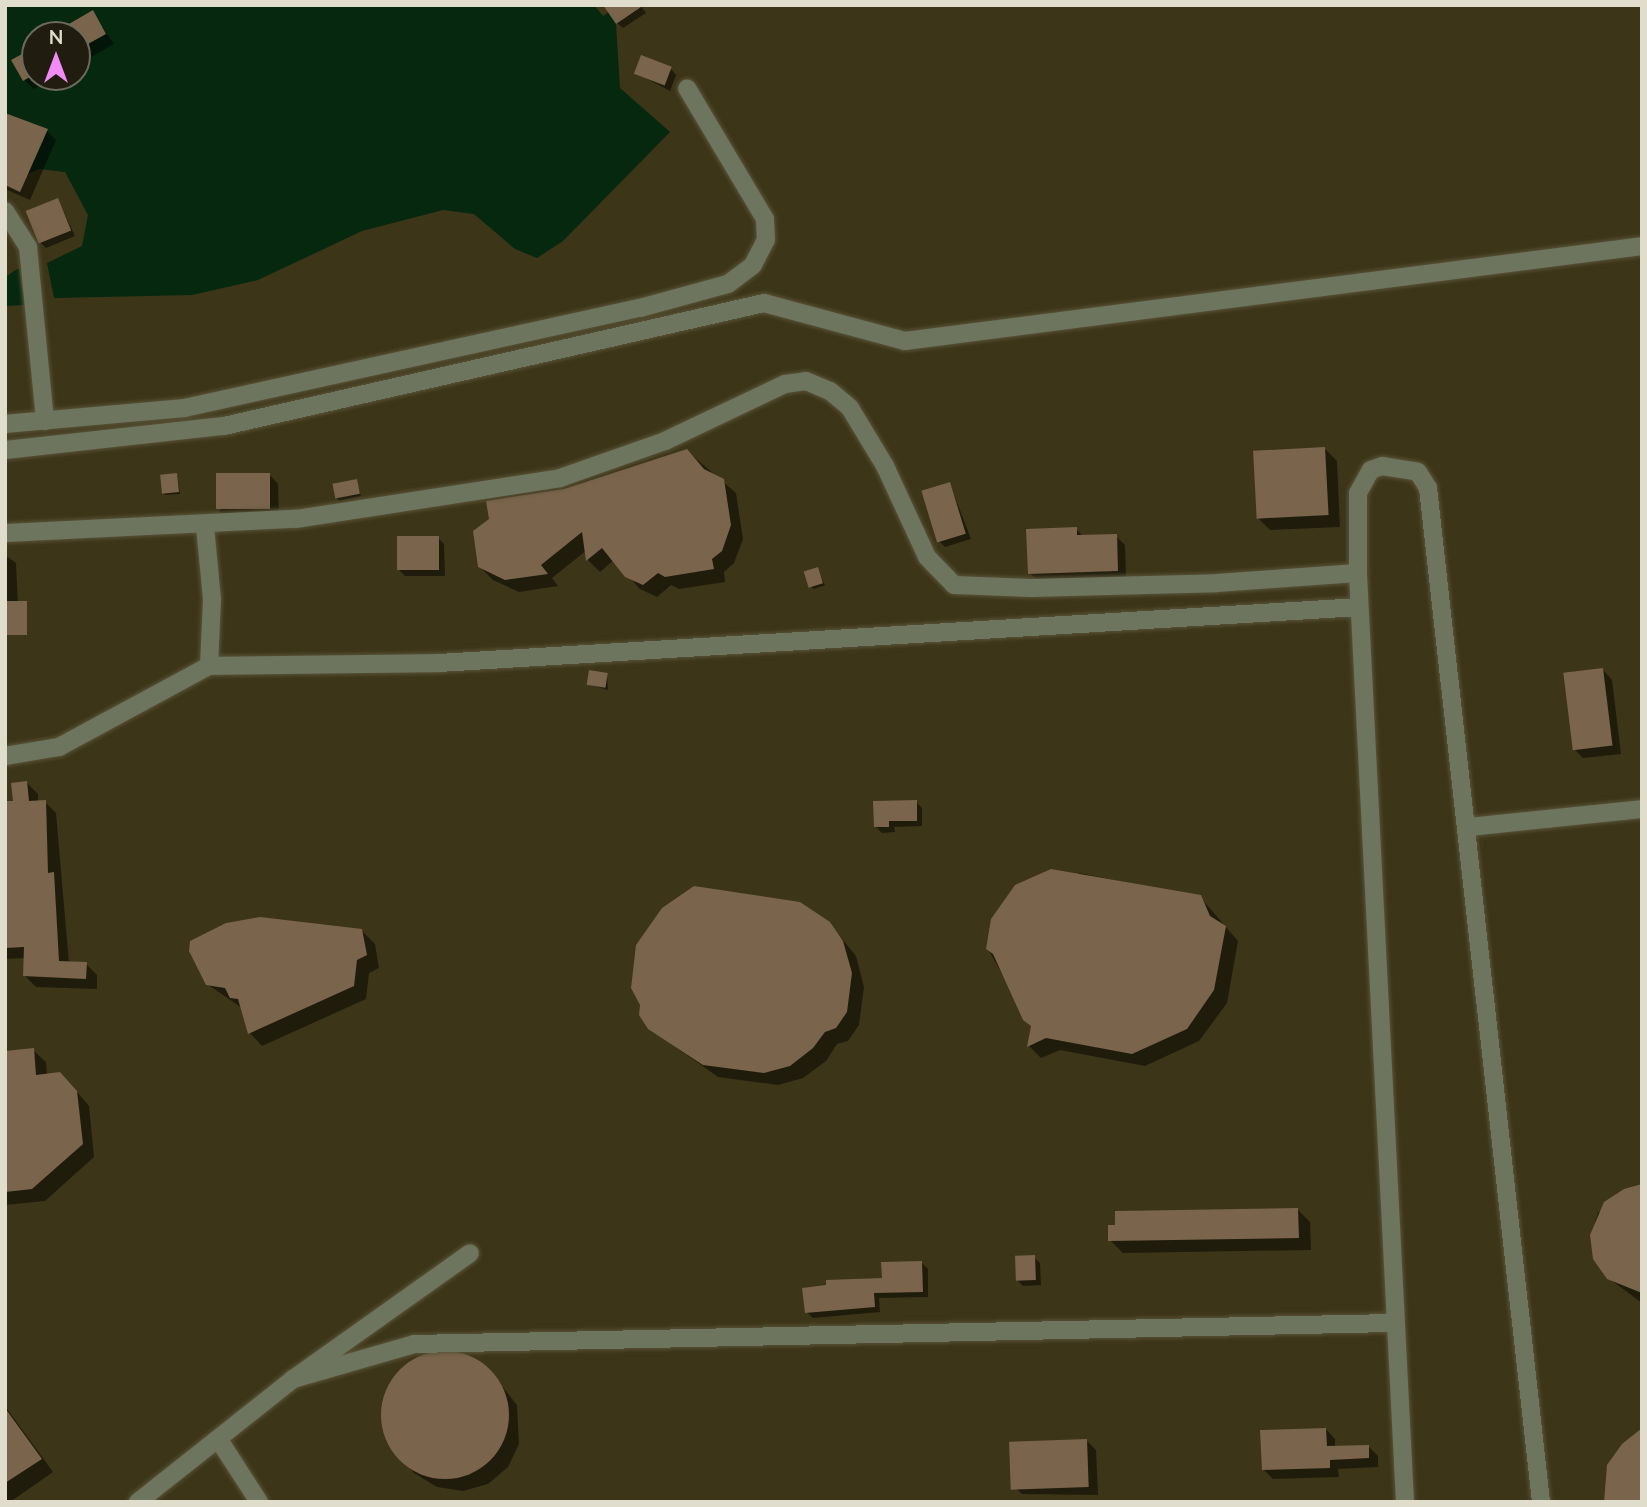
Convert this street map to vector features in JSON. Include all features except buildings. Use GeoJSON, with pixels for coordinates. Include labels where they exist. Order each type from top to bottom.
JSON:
{"type":"FeatureCollection","features":[{"type":"Feature","properties":{"kind":"lane"},"geometry":{"type":"LineString","coordinates":[[5,424],[184,408],[640,308],[728,284],[753,265],[766,240],[765,219],[687,88]]}},
{"type":"Feature","properties":{"kind":"lane"},"geometry":{"type":"LineString","coordinates":[[5,211],[28,247],[45,421]]}},
{"type":"Feature","properties":{"kind":"lane"},"geometry":{"type":"LineString","coordinates":[[5,450],[224,426],[764,303],[905,341],[1642,246]]}},
{"type":"Feature","properties":{"kind":"lane"},"geometry":{"type":"LineString","coordinates":[[5,533],[127,524],[205,526],[296,519],[560,478],[666,441],[786,384],[806,381],[830,391],[850,408],[885,466],[927,557],[954,585],[1031,588],[1217,583],[1358,573]]}},
{"type":"Feature","properties":{"kind":"lane"},"geometry":{"type":"LineString","coordinates":[[1405,1502],[1358,573],[1361,482],[1371,470],[1382,466],[1418,472],[1428,488],[1468,827],[1541,1502]]}},
{"type":"Feature","properties":{"kind":"lane"},"geometry":{"type":"LineString","coordinates":[[205,526],[212,599],[209,666]]}},
{"type":"Feature","properties":{"kind":"lane"},"geometry":{"type":"LineString","coordinates":[[5,756],[59,747],[209,666],[439,663],[1359,607]]}},
{"type":"Feature","properties":{"kind":"lane"},"geometry":{"type":"LineString","coordinates":[[1468,827],[1642,809]]}},
{"type":"Feature","properties":{"kind":"lane"},"geometry":{"type":"LineString","coordinates":[[138,1502],[293,1379],[470,1253]]}},
{"type":"Feature","properties":{"kind":"lane"},"geometry":{"type":"LineString","coordinates":[[293,1379],[414,1344],[1395,1323]]}},
{"type":"Feature","properties":{"kind":"lane"},"geometry":{"type":"LineString","coordinates":[[219,1440],[259,1502]]}},
{"type":"Feature","properties":{"kind":"shaded area"},"geometry":{"type":"Polygon","coordinates":[[[5,5],[594,5],[603,16],[615,8],[620,88],[670,132],[563,241],[537,258],[515,249],[474,214],[443,210],[362,231],[258,280],[192,295],[54,298],[47,263],[82,246],[88,215],[65,172],[39,169],[9,182],[5,179],[5,5]]]}},
{"type":"Feature","properties":{"kind":"shaded area"},"geometry":{"type":"Polygon","coordinates":[[[19,268],[24,305],[5,306],[5,277],[19,268]]]}}]}
